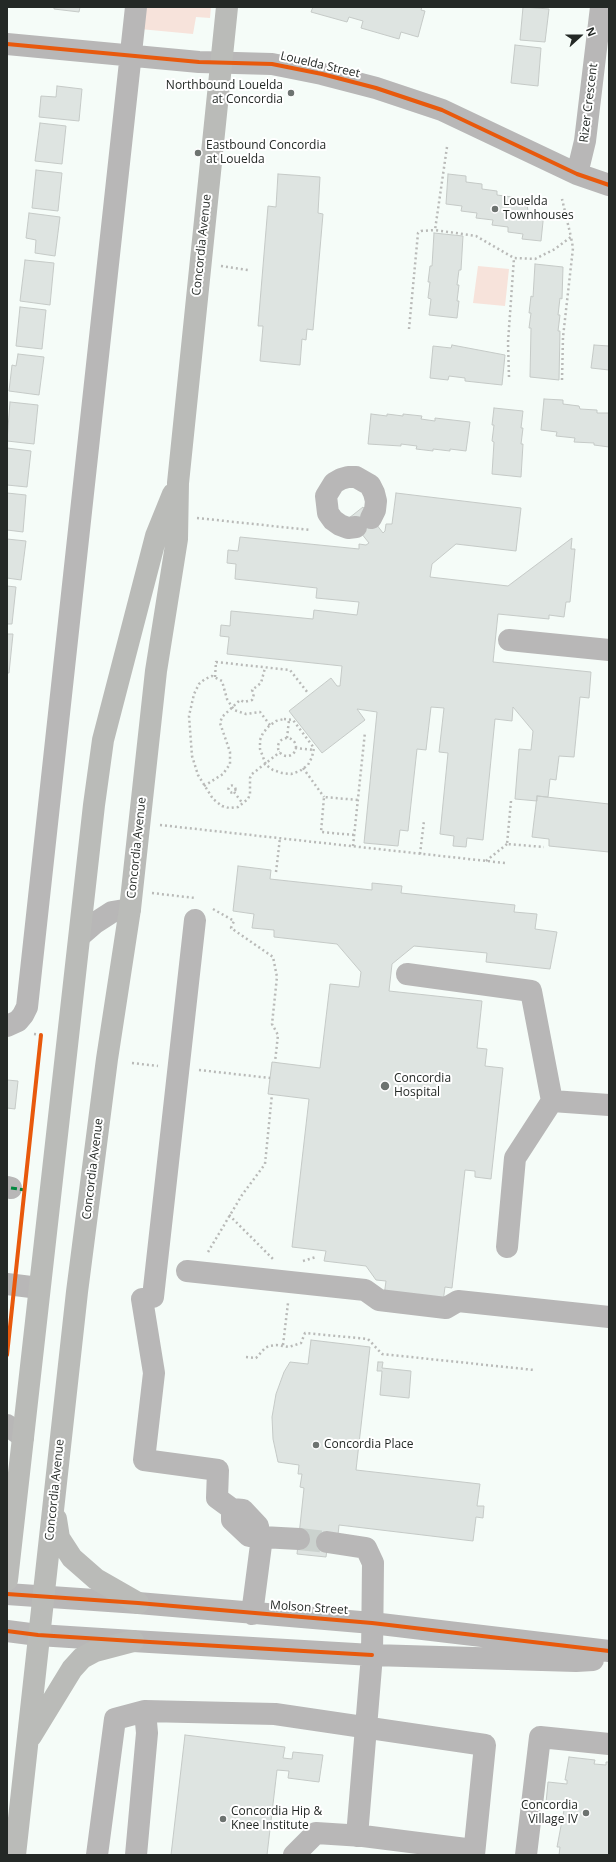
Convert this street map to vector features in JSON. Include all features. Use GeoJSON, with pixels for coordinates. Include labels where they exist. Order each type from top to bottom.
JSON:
{"type":"FeatureCollection","features":[{"type":"Feature","properties":{"kind":"main road","name":"Concordia Avenue"},"geometry":{"type":"LineString","coordinates":[[15,1855],[38,1635],[44,1597],[77,1292],[107,1058],[130,909],[156,671],[177,539],[178,483],[227,7]]}},
{"type":"Feature","properties":{"kind":"main road","name":"Concordia Avenue"},"geometry":{"type":"LineString","coordinates":[[7,1580],[19,1475],[15,1431],[39,1288],[94,806],[103,740],[156,536],[178,483]]}},
{"type":"Feature","properties":{"kind":"main road"},"geometry":{"type":"LineString","coordinates":[[7,1496],[19,1475]]}},
{"type":"Feature","properties":{"kind":"main road"},"geometry":{"type":"LineString","coordinates":[[54,1502],[59,1538],[72,1558],[96,1579],[138,1603]]}},
{"type":"Feature","properties":{"kind":"main road"},"geometry":{"type":"LineString","coordinates":[[27,1742],[72,1669],[82,1658],[95,1651],[133,1641]]}},
{"type":"Feature","properties":{"kind":"street"},"geometry":{"type":"LineString","coordinates":[[13,1023],[23,1015],[27,1006],[136,7]]}},
{"type":"Feature","properties":{"kind":"street","name":"Rizer Crescent"},"geometry":{"type":"LineString","coordinates":[[577,174],[585,141],[601,7]]}},
{"type":"Feature","properties":{"kind":"street","name":"Louelda Street"},"geometry":{"type":"LineString","coordinates":[[7,44],[221,63],[272,64],[322,74],[376,88],[442,110],[577,174],[609,185]]}},
{"type":"Feature","properties":{"kind":"street"},"geometry":{"type":"LineString","coordinates":[[509,640],[609,650]]}},
{"type":"Feature","properties":{"kind":"street"},"geometry":{"type":"LineString","coordinates":[[80,936],[95,923],[112,912],[130,909]]}},
{"type":"Feature","properties":{"kind":"street"},"geometry":{"type":"LineString","coordinates":[[196,920],[179,1068],[147,1298],[154,1372],[144,1460],[218,1470],[217,1498],[232,1509],[243,1510],[258,1526],[260,1536],[252,1614]]}},
{"type":"Feature","properties":{"kind":"street"},"geometry":{"type":"LineString","coordinates":[[407,974],[531,991],[552,1101],[515,1158],[507,1247]]}},
{"type":"Feature","properties":{"kind":"street"},"geometry":{"type":"LineString","coordinates":[[552,1101],[609,1105]]}},
{"type":"Feature","properties":{"kind":"street"},"geometry":{"type":"LineString","coordinates":[[192,1271],[365,1290],[379,1300],[446,1308],[458,1300],[609,1317]]}},
{"type":"Feature","properties":{"kind":"street"},"geometry":{"type":"LineString","coordinates":[[7,1284],[39,1288]]}},
{"type":"Feature","properties":{"kind":"street"},"geometry":{"type":"LineString","coordinates":[[260,1536],[299,1539]]}},
{"type":"Feature","properties":{"kind":"street"},"geometry":{"type":"LineString","coordinates":[[327,1542],[366,1548],[373,1563],[372,1655],[357,1836]]}},
{"type":"Feature","properties":{"kind":"street","name":"Molson Street"},"geometry":{"type":"LineString","coordinates":[[7,1594],[138,1603],[252,1614],[372,1623],[609,1651]]}},
{"type":"Feature","properties":{"kind":"street"},"geometry":{"type":"LineString","coordinates":[[7,1631],[38,1635],[372,1655],[576,1661],[609,1659]]}},
{"type":"Feature","properties":{"kind":"street"},"geometry":{"type":"LineString","coordinates":[[136,1855],[147,1733],[145,1711]]}},
{"type":"Feature","properties":{"kind":"street"},"geometry":{"type":"LineString","coordinates":[[97,1855],[114,1719],[145,1711],[276,1714],[485,1745],[474,1852],[357,1836],[316,1833],[294,1855]]}},
{"type":"Feature","properties":{"kind":"street"},"geometry":{"type":"LineString","coordinates":[[526,1855],[540,1737],[609,1744]]}},
{"type":"Feature","properties":{"kind":"path"},"geometry":{"type":"LineString","coordinates":[[435,230],[447,147]]}},
{"type":"Feature","properties":{"kind":"path"},"geometry":{"type":"LineString","coordinates":[[562,200],[573,248],[563,337],[562,380]]}},
{"type":"Feature","properties":{"kind":"path"},"geometry":{"type":"LineString","coordinates":[[409,328],[418,233],[421,231],[435,230],[476,236],[514,258],[536,259],[555,249],[571,237]]}},
{"type":"Feature","properties":{"kind":"path"},"geometry":{"type":"LineString","coordinates":[[510,377],[508,342],[514,258]]}},
{"type":"Feature","properties":{"kind":"path"},"geometry":{"type":"LineString","coordinates":[[200,264],[248,270]]}},
{"type":"Feature","properties":{"kind":"path"},"geometry":{"type":"LineString","coordinates":[[193,518],[310,530]]}},
{"type":"Feature","properties":{"kind":"path"},"geometry":{"type":"LineString","coordinates":[[215,677],[216,662],[290,670],[308,694]]}},
{"type":"Feature","properties":{"kind":"path"},"geometry":{"type":"LineString","coordinates":[[204,786],[222,774],[230,764],[230,752],[220,723],[222,717],[240,700],[244,702],[252,700],[254,694],[252,690],[261,683],[265,668]]}},
{"type":"Feature","properties":{"kind":"path"},"geometry":{"type":"LineString","coordinates":[[270,725],[260,712],[241,713],[232,707],[224,694],[222,681],[215,677],[205,679],[199,684],[194,694],[189,716],[192,756],[198,776],[213,799],[222,806],[229,808],[238,807],[243,804],[250,794],[252,774],[280,752]]}},
{"type":"Feature","properties":{"kind":"path"},"geometry":{"type":"LineString","coordinates":[[287,738],[289,720]]}},
{"type":"Feature","properties":{"kind":"path"},"geometry":{"type":"LineString","coordinates":[[289,720],[293,720],[314,750],[310,761],[303,768],[291,774],[282,774],[273,770],[266,763],[260,749],[260,740],[270,725],[276,722],[289,720]]}},
{"type":"Feature","properties":{"kind":"path"},"geometry":{"type":"LineString","coordinates":[[353,846],[365,732]]}},
{"type":"Feature","properties":{"kind":"path"},"geometry":{"type":"LineString","coordinates":[[287,738],[292,740],[296,748]]}},
{"type":"Feature","properties":{"kind":"path"},"geometry":{"type":"LineString","coordinates":[[287,738],[279,743],[278,748],[280,752],[289,756],[294,753],[296,748]]}},
{"type":"Feature","properties":{"kind":"path"},"geometry":{"type":"LineString","coordinates":[[296,748],[314,750]]}},
{"type":"Feature","properties":{"kind":"path"},"geometry":{"type":"LineString","coordinates":[[303,768],[324,797],[321,832],[354,835]]}},
{"type":"Feature","properties":{"kind":"path"},"geometry":{"type":"LineString","coordinates":[[234,792],[243,804]]}},
{"type":"Feature","properties":{"kind":"path"},"geometry":{"type":"LineString","coordinates":[[324,797],[358,800]]}},
{"type":"Feature","properties":{"kind":"path"},"geometry":{"type":"LineString","coordinates":[[507,844],[511,801]]}},
{"type":"Feature","properties":{"kind":"path"},"geometry":{"type":"LineString","coordinates":[[420,854],[424,821]]}},
{"type":"Feature","properties":{"kind":"path"},"geometry":{"type":"LineString","coordinates":[[159,825],[505,863]]}},
{"type":"Feature","properties":{"kind":"path"},"geometry":{"type":"LineString","coordinates":[[276,872],[280,838]]}},
{"type":"Feature","properties":{"kind":"path"},"geometry":{"type":"LineString","coordinates":[[485,861],[507,844],[544,847]]}},
{"type":"Feature","properties":{"kind":"path"},"geometry":{"type":"LineString","coordinates":[[234,921],[231,928],[273,957],[277,977],[272,1024],[278,1035],[275,1062]]}},
{"type":"Feature","properties":{"kind":"path"},"geometry":{"type":"LineString","coordinates":[[41,1035],[41,1041]]}},
{"type":"Feature","properties":{"kind":"path"},"geometry":{"type":"LineString","coordinates":[[132,1063],[270,1078]]}},
{"type":"Feature","properties":{"kind":"path"},"geometry":{"type":"LineString","coordinates":[[192,1271],[242,1195],[265,1164],[272,1094]]}},
{"type":"Feature","properties":{"kind":"path"},"geometry":{"type":"LineString","coordinates":[[230,1215],[277,1263]]}},
{"type":"Feature","properties":{"kind":"path"},"geometry":{"type":"LineString","coordinates":[[302,1262],[316,1256]]}},
{"type":"Feature","properties":{"kind":"path"},"geometry":{"type":"LineString","coordinates":[[283,1346],[287,1309]]}},
{"type":"Feature","properties":{"kind":"path"},"geometry":{"type":"LineString","coordinates":[[246,1357],[256,1358],[265,1348],[276,1345],[289,1347],[301,1344],[305,1333],[368,1339],[382,1354],[534,1370]]}},
{"type":"Feature","properties":{"kind":"shaded area"},"geometry":{"type":"Polygon","coordinates":[[[142,7],[211,7],[210,18],[196,17],[193,34],[140,29],[142,7]]]}},
{"type":"Feature","properties":{"kind":"shaded area"},"geometry":{"type":"Polygon","coordinates":[[[478,266],[509,269],[505,306],[473,303],[478,266]]]}},
{"type":"Feature","properties":{"kind":"building"},"geometry":{"type":"Polygon","coordinates":[[[54,7],[80,7],[79,12],[54,9],[54,7]]]}},
{"type":"Feature","properties":{"kind":"building"},"geometry":{"type":"Polygon","coordinates":[[[313,7],[422,7],[421,10],[425,11],[418,37],[401,32],[399,39],[361,28],[363,21],[349,17],[347,22],[311,12],[313,7]]]}},
{"type":"Feature","properties":{"kind":"building"},"geometry":{"type":"Polygon","coordinates":[[[523,7],[549,9],[545,42],[520,40],[523,7]]]}},
{"type":"Feature","properties":{"kind":"building"},"geometry":{"type":"Polygon","coordinates":[[[515,45],[541,48],[538,86],[511,83],[515,45]]]}},
{"type":"Feature","properties":{"kind":"building"},"geometry":{"type":"Polygon","coordinates":[[[57,86],[82,89],[79,121],[39,117],[41,96],[56,97],[57,86]]]}},
{"type":"Feature","properties":{"kind":"building"},"geometry":{"type":"Polygon","coordinates":[[[40,123],[66,126],[62,164],[35,161],[40,123]]]}},
{"type":"Feature","properties":{"kind":"building"},"geometry":{"type":"Polygon","coordinates":[[[36,170],[62,173],[58,211],[32,208],[36,170]]]}},
{"type":"Feature","properties":{"kind":"building"},"geometry":{"type":"Polygon","coordinates":[[[278,174],[320,177],[318,213],[323,214],[313,330],[307,329],[306,340],[302,339],[300,365],[260,361],[263,326],[258,326],[268,206],[276,207],[278,174]]]}},
{"type":"Feature","properties":{"kind":"building","name":"Louelda Townhouses"},"geometry":{"type":"Polygon","coordinates":[[[448,174],[466,176],[466,182],[482,184],[482,189],[497,191],[497,195],[512,197],[512,203],[527,204],[528,211],[544,212],[541,241],[522,239],[523,234],[508,232],[508,227],[492,225],[493,220],[476,218],[477,213],[461,211],[462,206],[446,204],[448,174]]]}},
{"type":"Feature","properties":{"kind":"building"},"geometry":{"type":"Polygon","coordinates":[[[29,213],[60,217],[55,256],[35,253],[36,240],[26,238],[29,213]]]}},
{"type":"Feature","properties":{"kind":"building"},"geometry":{"type":"Polygon","coordinates":[[[434,233],[463,236],[461,270],[459,270],[457,285],[459,285],[457,301],[459,301],[457,318],[429,315],[431,299],[428,298],[430,282],[428,282],[430,266],[432,266],[434,233]]]}},
{"type":"Feature","properties":{"kind":"building"},"geometry":{"type":"Polygon","coordinates":[[[25,260],[54,263],[50,305],[20,301],[25,260]]]}},
{"type":"Feature","properties":{"kind":"building"},"geometry":{"type":"Polygon","coordinates":[[[535,264],[563,267],[562,299],[560,298],[558,315],[560,315],[558,331],[560,331],[559,380],[530,377],[531,328],[529,328],[531,313],[529,313],[531,296],[533,297],[535,264]]]}},
{"type":"Feature","properties":{"kind":"building"},"geometry":{"type":"Polygon","coordinates":[[[20,307],[46,310],[42,349],[16,346],[20,307]]]}},
{"type":"Feature","properties":{"kind":"building"},"geometry":{"type":"Polygon","coordinates":[[[452,345],[505,355],[502,385],[465,381],[465,378],[449,376],[448,380],[430,378],[433,346],[451,348],[452,345]]]}},
{"type":"Feature","properties":{"kind":"building"},"geometry":{"type":"Polygon","coordinates":[[[594,345],[609,346],[609,370],[591,368],[594,345]]]}},
{"type":"Feature","properties":{"kind":"building"},"geometry":{"type":"Polygon","coordinates":[[[18,354],[44,357],[39,395],[9,391],[12,365],[16,366],[18,354]]]}},
{"type":"Feature","properties":{"kind":"building"},"geometry":{"type":"Polygon","coordinates":[[[544,399],[563,400],[563,404],[579,406],[580,409],[597,410],[597,413],[609,413],[609,447],[594,445],[594,443],[574,442],[575,438],[556,436],[557,432],[541,430],[544,399]]]}},
{"type":"Feature","properties":{"kind":"building"},"geometry":{"type":"Polygon","coordinates":[[[10,402],[38,405],[34,444],[7,441],[10,402]]]}},
{"type":"Feature","properties":{"kind":"building"},"geometry":{"type":"Polygon","coordinates":[[[494,408],[523,411],[521,428],[523,428],[521,444],[523,444],[521,477],[492,474],[494,442],[492,441],[494,425],[492,425],[494,408]]]}},
{"type":"Feature","properties":{"kind":"building"},"geometry":{"type":"Polygon","coordinates":[[[371,414],[403,416],[403,414],[422,416],[421,419],[435,421],[435,418],[470,422],[466,451],[433,449],[433,451],[416,449],[417,446],[401,444],[401,446],[368,444],[371,414]]]}},
{"type":"Feature","properties":{"kind":"building"},"geometry":{"type":"Polygon","coordinates":[[[7,448],[31,451],[27,487],[7,485],[7,448]]]}},
{"type":"Feature","properties":{"kind":"building"},"geometry":{"type":"Polygon","coordinates":[[[7,493],[26,495],[23,532],[7,530],[7,493]]]}},
{"type":"Feature","properties":{"kind":"building"},"geometry":{"type":"Polygon","coordinates":[[[396,493],[521,508],[516,551],[456,544],[432,564],[430,577],[508,586],[572,538],[571,549],[575,549],[570,602],[566,602],[564,617],[549,615],[549,619],[498,614],[493,662],[591,672],[589,698],[580,697],[574,757],[559,756],[556,780],[550,779],[548,797],[537,796],[537,801],[515,799],[519,749],[531,750],[533,731],[513,707],[512,721],[495,719],[483,840],[467,838],[466,847],[453,846],[454,836],[440,834],[448,753],[439,752],[444,708],[431,707],[426,750],[417,749],[408,831],[400,830],[398,846],[364,843],[377,712],[357,709],[365,720],[322,753],[289,711],[331,678],[337,686],[340,686],[342,666],[227,654],[229,637],[220,636],[221,625],[230,626],[231,611],[313,619],[314,610],[357,615],[359,602],[316,598],[317,588],[235,579],[236,564],[227,563],[228,550],[238,551],[240,537],[359,549],[359,544],[366,545],[369,543],[349,518],[363,507],[383,533],[385,531],[386,524],[392,524],[396,493]]]}},
{"type":"Feature","properties":{"kind":"building"},"geometry":{"type":"Polygon","coordinates":[[[7,539],[26,541],[21,580],[7,578],[7,539]]]}},
{"type":"Feature","properties":{"kind":"building"},"geometry":{"type":"Polygon","coordinates":[[[7,586],[16,587],[12,624],[7,624],[7,586]]]}},
{"type":"Feature","properties":{"kind":"building"},"geometry":{"type":"Polygon","coordinates":[[[7,634],[13,634],[9,673],[7,673],[7,634]]]}},
{"type":"Feature","properties":{"kind":"building"},"geometry":{"type":"Polygon","coordinates":[[[537,796],[609,804],[609,852],[549,846],[549,839],[532,837],[537,796]]]}},
{"type":"Feature","properties":{"kind":"building","name":"Concordia Hospital"},"geometry":{"type":"Polygon","coordinates":[[[238,866],[271,870],[270,879],[372,890],[372,883],[402,886],[401,893],[515,905],[514,912],[537,914],[535,929],[557,932],[550,969],[486,962],[487,953],[414,946],[392,964],[389,991],[482,1001],[477,1048],[487,1049],[485,1066],[503,1068],[491,1179],[475,1177],[475,1171],[465,1170],[452,1288],[445,1287],[443,1302],[384,1296],[386,1281],[376,1280],[366,1266],[324,1261],[326,1251],[292,1247],[309,1099],[268,1094],[272,1062],[320,1068],[330,984],[359,987],[361,972],[337,944],[274,937],[274,930],[252,928],[254,914],[233,911],[238,866]]]}},
{"type":"Feature","properties":{"kind":"building"},"geometry":{"type":"Polygon","coordinates":[[[7,1080],[18,1081],[15,1109],[7,1108],[7,1080]]]}},
{"type":"Feature","properties":{"kind":"building","name":"Concordia Place"},"geometry":{"type":"Polygon","coordinates":[[[311,1340],[370,1347],[356,1470],[480,1484],[477,1506],[484,1506],[483,1518],[476,1517],[473,1541],[339,1525],[338,1535],[329,1534],[326,1557],[297,1554],[304,1488],[300,1487],[302,1474],[298,1474],[299,1465],[278,1462],[273,1439],[272,1417],[276,1394],[284,1372],[290,1362],[308,1364],[311,1340]]]}},
{"type":"Feature","properties":{"kind":"building"},"geometry":{"type":"Polygon","coordinates":[[[378,1362],[383,1362],[382,1368],[411,1371],[409,1398],[380,1395],[382,1371],[377,1371],[378,1362]]]}},
{"type":"Feature","properties":{"kind":"building","name":"Concordia Hip & Knee Institute"},"geometry":{"type":"Polygon","coordinates":[[[185,1735],[285,1747],[283,1758],[292,1759],[293,1752],[323,1755],[319,1782],[288,1778],[289,1771],[277,1770],[267,1855],[171,1855],[185,1735]]]}},
{"type":"Feature","properties":{"kind":"building","name":"Concordia Village IV"},"geometry":{"type":"Polygon","coordinates":[[[569,1757],[595,1760],[594,1764],[606,1765],[606,1762],[609,1762],[609,1855],[559,1855],[560,1847],[557,1847],[565,1805],[546,1803],[548,1782],[567,1784],[567,1780],[565,1780],[569,1757]]]}},
{"type":"Feature","properties":{"kind":"tunnel"},"geometry":{"type":"LineString","coordinates":[[299,1539],[327,1542]]}},
{"type":"Feature","properties":{"kind":"marked path"},"geometry":{"type":"LineString","coordinates":[[11,1188],[25,1190]]}},
{"type":"Feature","properties":{"kind":"cycle path"},"geometry":{"type":"LineString","coordinates":[[7,44],[199,62],[272,64],[322,74],[376,88],[442,110],[577,174],[609,185]]}},
{"type":"Feature","properties":{"kind":"cycle path"},"geometry":{"type":"LineString","coordinates":[[7,1355],[41,1035]]}},
{"type":"Feature","properties":{"kind":"cycle path"},"geometry":{"type":"LineString","coordinates":[[7,1594],[138,1603],[372,1623],[609,1651]]}},
{"type":"Feature","properties":{"kind":"cycle path"},"geometry":{"type":"LineString","coordinates":[[7,1631],[38,1635],[372,1655]]}},
{"type":"Feature","properties":{"kind":"place","name":"Northbound Louelda at Concordia"},"geometry":{"type":"Point","coordinates":[291,93]}},
{"type":"Feature","properties":{"kind":"place","name":"Eastbound Concordia at Louelda"},"geometry":{"type":"Point","coordinates":[198,153]}},
{"type":"Feature","properties":{"kind":"place","name":"Louelda Townhouses"},"geometry":{"type":"Point","coordinates":[495,209]}},
{"type":"Feature","properties":{"kind":"place","name":"Concordia Hospital"},"geometry":{"type":"Point","coordinates":[385,1086]}},
{"type":"Feature","properties":{"kind":"place","name":"Concordia Place"},"geometry":{"type":"Point","coordinates":[316,1445]}},
{"type":"Feature","properties":{"kind":"place","name":"Concordia Village IV"},"geometry":{"type":"Point","coordinates":[586,1813]}},
{"type":"Feature","properties":{"kind":"place","name":"Concordia Hip & Knee Institute"},"geometry":{"type":"Point","coordinates":[223,1819]}}]}
